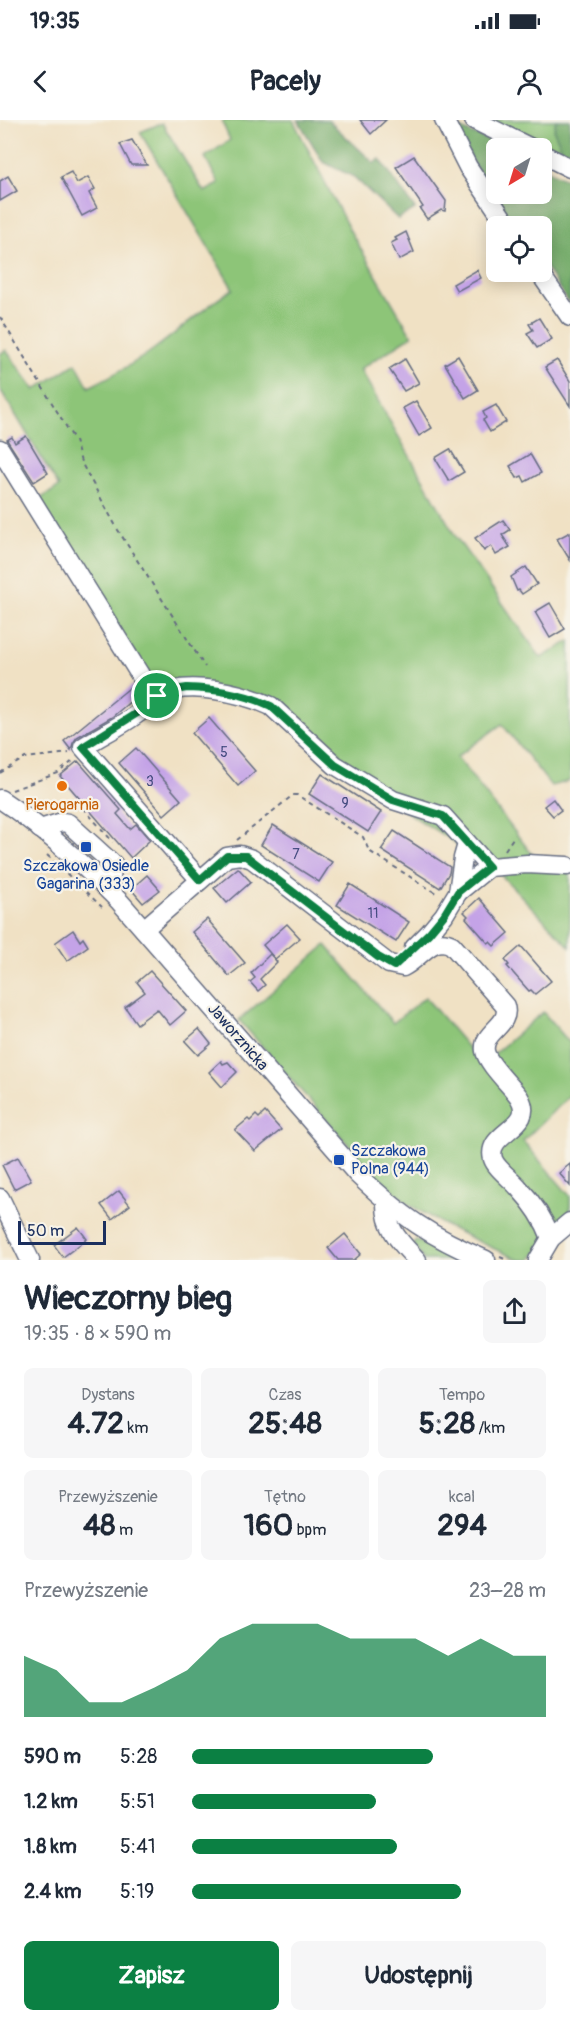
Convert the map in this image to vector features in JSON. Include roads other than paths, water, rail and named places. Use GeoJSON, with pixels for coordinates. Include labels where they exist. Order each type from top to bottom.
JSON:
{"type":"FeatureCollection","features":[{"type":"Feature","properties":{"kind":"street"},"geometry":{"type":"LineString","coordinates":[[444,120],[468,167],[501,216]]}},
{"type":"Feature","properties":{"kind":"street"},"geometry":{"type":"LineString","coordinates":[[474,120],[511,138]]}},
{"type":"Feature","properties":{"kind":"street"},"geometry":{"type":"LineString","coordinates":[[552,159],[570,168]]}},
{"type":"Feature","properties":{"kind":"street"},"geometry":{"type":"LineString","coordinates":[[546,282],[570,316]]}},
{"type":"Feature","properties":{"kind":"street"},"geometry":{"type":"LineString","coordinates":[[0,449],[141,677],[157,696]]}},
{"type":"Feature","properties":{"kind":"street"},"geometry":{"type":"LineString","coordinates":[[200,880],[84,749],[145,708],[157,696],[187,688],[205,689],[261,701],[271,706],[335,765],[393,800],[443,816],[489,867]]}},
{"type":"Feature","properties":{"kind":"street","name":"Jaworznicka"},"geometry":{"type":"LineString","coordinates":[[4,795],[110,891],[358,1175],[386,1202],[418,1226],[449,1244],[486,1260]]}},
{"type":"Feature","properties":{"kind":"street"},"geometry":{"type":"LineString","coordinates":[[458,892],[467,843]]}},
{"type":"Feature","properties":{"kind":"street"},"geometry":{"type":"LineString","coordinates":[[144,929],[227,856],[246,856],[394,966],[403,967],[438,941],[452,945],[505,1006],[507,1012],[504,1022],[486,1042],[485,1052],[523,1103],[524,1112],[520,1120],[495,1143],[494,1160],[520,1189],[546,1225],[551,1238]]}},
{"type":"Feature","properties":{"kind":"street"},"geometry":{"type":"LineString","coordinates":[[394,966],[429,933],[444,915],[458,892],[489,867],[527,864],[567,866]]}},
{"type":"Feature","properties":{"kind":"street"},"geometry":{"type":"LineString","coordinates":[[0,1198],[30,1260]]}},
{"type":"Feature","properties":{"kind":"street"},"geometry":{"type":"LineString","coordinates":[[386,1202],[386,1216],[391,1228],[412,1255]]}},
{"type":"Feature","properties":{"kind":"street"},"geometry":{"type":"LineString","coordinates":[[538,1260],[551,1238],[570,1222]]}},
{"type":"Feature","properties":{"kind":"street"},"geometry":{"type":"LineString","coordinates":[[412,1255],[407,1239],[418,1226]]}},
{"type":"Feature","properties":{"kind":"place","name":"Pierogarnia"},"geometry":{"type":"Point","coordinates":[62,786]}},
{"type":"Feature","properties":{"kind":"place","name":"Szczakowa Osiedle Gagarina (333)"},"geometry":{"type":"Point","coordinates":[86,847]}},
{"type":"Feature","properties":{"kind":"place","name":"Szczakowa Polna (944)"},"geometry":{"type":"Point","coordinates":[339,1160]}}]}
